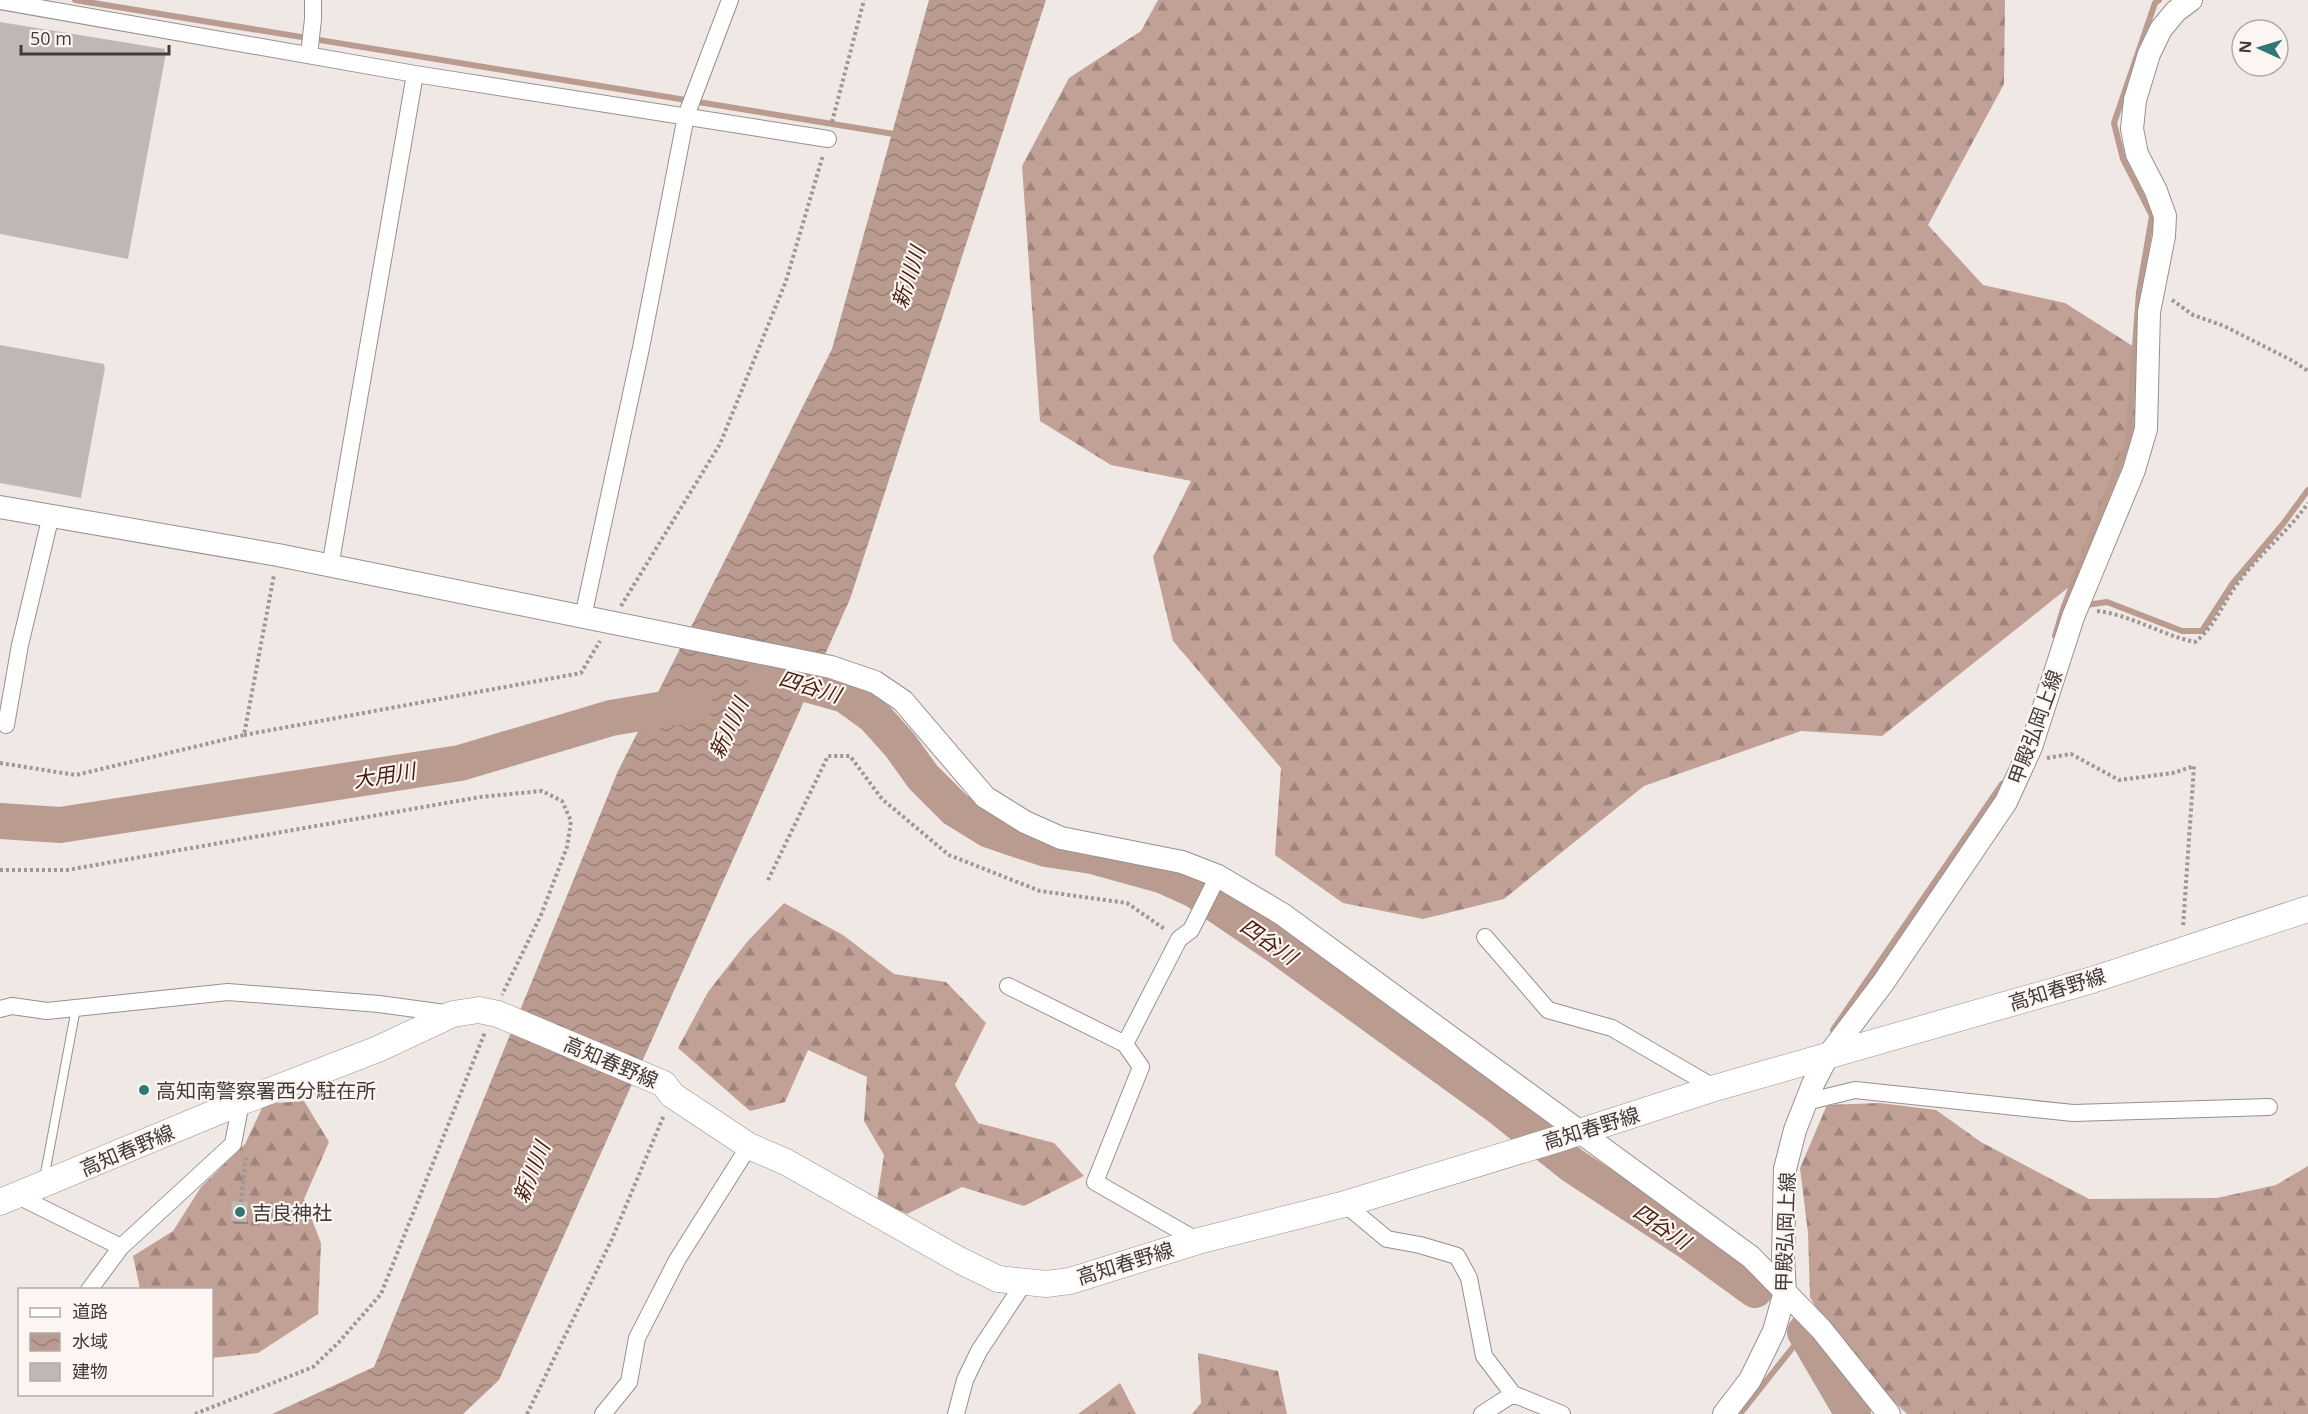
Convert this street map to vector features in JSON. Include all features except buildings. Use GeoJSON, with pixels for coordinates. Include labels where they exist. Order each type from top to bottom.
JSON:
{"type":"FeatureCollection","features":[{"type":"Feature","properties":{"kind":"main road","name":"高知春野線"},"geometry":{"type":"LineString","coordinates":[[21,1194],[241,1102],[378,1049],[453,1014],[480,1010],[498,1014],[668,1089],[749,1146],[786,1162],[998,1279],[1046,1284],[1070,1281],[1198,1241],[1345,1204],[1569,1136],[1715,1088],[2092,980],[2308,909]]}},
{"type":"Feature","properties":{"kind":"street"},"geometry":{"type":"LineString","coordinates":[[309,55],[313,0]]}},
{"type":"Feature","properties":{"kind":"street"},"geometry":{"type":"LineString","coordinates":[[584,617],[641,348],[686,116],[730,0]]}},
{"type":"Feature","properties":{"kind":"street","name":"甲殿弘岡上線"},"geometry":{"type":"LineString","coordinates":[[1724,1414],[1749,1380],[1774,1331],[1785,1292],[1783,1257],[1785,1168],[1795,1130],[1806,1102],[1827,1057],[1883,983],[1999,812],[2025,762],[2071,622],[2134,470],[2146,429],[2149,312],[2164,236],[2165,216],[2156,191],[2137,154],[2132,129],[2135,100],[2161,29],[2176,11],[2191,0]]}},
{"type":"Feature","properties":{"kind":"street"},"geometry":{"type":"LineString","coordinates":[[0,1],[415,74],[828,139]]}},
{"type":"Feature","properties":{"kind":"street"},"geometry":{"type":"LineString","coordinates":[[330,567],[415,74]]}},
{"type":"Feature","properties":{"kind":"street"},"geometry":{"type":"LineString","coordinates":[[0,507],[278,555],[831,667],[874,682],[903,701],[985,797],[1025,822],[1061,838],[1182,862],[1214,884],[1282,914],[1569,1136],[1751,1257],[1821,1329],[1889,1414]]}},
{"type":"Feature","properties":{"kind":"street"},"geometry":{"type":"LineString","coordinates":[[6,725],[20,645],[51,515]]}},
{"type":"Feature","properties":{"kind":"street"},"geometry":{"type":"LineString","coordinates":[[1125,1044],[1214,884]]}},
{"type":"Feature","properties":{"kind":"street"},"geometry":{"type":"LineString","coordinates":[[1485,937],[1548,1010],[1611,1029],[1715,1088]]}},
{"type":"Feature","properties":{"kind":"street"},"geometry":{"type":"LineString","coordinates":[[1008,986],[1125,1044],[1141,1067],[1095,1182],[1198,1241]]}},
{"type":"Feature","properties":{"kind":"street"},"geometry":{"type":"LineString","coordinates":[[0,1009],[12,1006],[47,1011],[228,992],[379,1004],[453,1014]]}},
{"type":"Feature","properties":{"kind":"street"},"geometry":{"type":"LineString","coordinates":[[1806,1102],[1856,1090],[2073,1113],[2269,1107]]}},
{"type":"Feature","properties":{"kind":"street"},"geometry":{"type":"LineString","coordinates":[[90,1288],[121,1247],[233,1144],[241,1102]]}},
{"type":"Feature","properties":{"kind":"street"},"geometry":{"type":"LineString","coordinates":[[603,1414],[629,1382],[637,1338],[677,1260],[749,1146]]}},
{"type":"Feature","properties":{"kind":"street"},"geometry":{"type":"LineString","coordinates":[[21,1194],[24,1199],[121,1247]]}},
{"type":"Feature","properties":{"kind":"street"},"geometry":{"type":"LineString","coordinates":[[1345,1204],[1387,1239],[1420,1245],[1457,1256],[1469,1278],[1484,1356],[1513,1394],[1562,1414]]}},
{"type":"Feature","properties":{"kind":"street"},"geometry":{"type":"LineString","coordinates":[[956,1414],[965,1380],[979,1351],[1024,1283]]}},
{"type":"Feature","properties":{"kind":"street"},"geometry":{"type":"LineString","coordinates":[[1482,1414],[1513,1394]]}},
{"type":"Feature","properties":{"kind":"lane"},"geometry":{"type":"LineString","coordinates":[[21,1194],[76,1008]]}},
{"type":"Feature","properties":{"kind":"path"},"geometry":{"type":"LineString","coordinates":[[834,116],[864,0]]}},
{"type":"Feature","properties":{"kind":"path"},"geometry":{"type":"LineString","coordinates":[[0,763],[76,775],[244,735],[580,673],[720,444],[786,281],[828,139]]}},
{"type":"Feature","properties":{"kind":"path"},"geometry":{"type":"LineString","coordinates":[[2154,288],[2193,315],[2224,326],[2308,371]]}},
{"type":"Feature","properties":{"kind":"path"},"geometry":{"type":"LineString","coordinates":[[2071,622],[2096,611],[2106,612],[2130,618],[2195,642],[2208,628],[2239,582],[2308,503]]}},
{"type":"Feature","properties":{"kind":"path"},"geometry":{"type":"LineString","coordinates":[[244,735],[278,555]]}},
{"type":"Feature","properties":{"kind":"path"},"geometry":{"type":"LineString","coordinates":[[2025,762],[2071,754],[2119,780],[2173,773],[2194,766],[2183,923],[2187,949]]}},
{"type":"Feature","properties":{"kind":"path"},"geometry":{"type":"LineString","coordinates":[[768,880],[828,756],[850,756],[882,799],[949,855],[1040,891],[1127,903],[1185,935]]}},
{"type":"Feature","properties":{"kind":"path"},"geometry":{"type":"LineString","coordinates":[[527,1414],[612,1239],[668,1089]]}},
{"type":"Feature","properties":{"kind":"green space"},"geometry":{"type":"Polygon","coordinates":[[[1158,0],[2005,0],[2004,84],[1928,225],[1983,285],[2065,303],[2139,350],[2140,434],[2074,583],[1882,736],[1801,731],[1644,786],[1504,899],[1423,919],[1343,903],[1275,855],[1281,768],[1173,641],[1153,557],[1191,481],[1111,465],[1040,421],[1022,166],[1069,78],[1141,31],[1158,0]]]}},
{"type":"Feature","properties":{"kind":"green space"},"geometry":{"type":"Polygon","coordinates":[[[784,903],[843,935],[894,974],[946,982],[986,1023],[955,1085],[978,1123],[1054,1143],[1084,1176],[1024,1206],[962,1187],[907,1214],[877,1200],[884,1155],[864,1121],[867,1077],[808,1050],[785,1102],[750,1111],[678,1048],[708,992],[747,942],[784,903]]]}},
{"type":"Feature","properties":{"kind":"green space"},"geometry":{"type":"Polygon","coordinates":[[[304,1101],[329,1142],[304,1199],[321,1243],[318,1314],[258,1353],[213,1358],[213,1288],[140,1288],[133,1256],[173,1231],[201,1187],[245,1144],[264,1104],[304,1101]]]}},
{"type":"Feature","properties":{"kind":"green space"},"geometry":{"type":"Polygon","coordinates":[[[1880,1103],[1936,1110],[1981,1142],[2089,1199],[2217,1198],[2276,1185],[2308,1166],[2308,1414],[1907,1414],[1842,1352],[1810,1297],[1808,1233],[1800,1168],[1827,1105],[1880,1103]]]}},
{"type":"Feature","properties":{"kind":"green space"},"geometry":{"type":"Polygon","coordinates":[[[1198,1353],[1278,1371],[1287,1414],[1192,1414],[1201,1403],[1198,1353]]]}},
{"type":"Feature","properties":{"kind":"green space"},"geometry":{"type":"Polygon","coordinates":[[[1120,1383],[1136,1414],[1078,1414],[1120,1383]]]}},
{"type":"Feature","properties":{"kind":"water","name":"新川川"},"geometry":{"type":"Polygon","coordinates":[[[929,0],[1046,0],[850,599],[499,1380],[463,1414],[272,1414],[374,1367],[618,771],[832,349],[929,0]]]}},
{"type":"Feature","properties":{"kind":"waterway"},"geometry":{"type":"LineString","coordinates":[[75,0],[900,135]]}},
{"type":"Feature","properties":{"kind":"waterway"},"geometry":{"type":"LineString","coordinates":[[2055,636],[2063,609],[2128,440],[2139,292],[2152,216],[2123,159],[2114,123],[2155,3],[2159,0]]}},
{"type":"Feature","properties":{"kind":"waterway"},"geometry":{"type":"LineString","coordinates":[[2086,605],[2107,602],[2182,631],[2202,631],[2233,583],[2283,524],[2308,490]]}},
{"type":"Feature","properties":{"kind":"waterway","name":"四谷川"},"geometry":{"type":"LineString","coordinates":[[764,672],[845,695],[874,716],[900,745],[923,777],[955,809],[989,830],[1046,849],[1092,856],[1164,876],[1195,890],[1276,945],[1499,1107],[1572,1165],[1689,1242],[1755,1290]]}},
{"type":"Feature","properties":{"kind":"waterway","name":"大用川"},"geometry":{"type":"LineString","coordinates":[[0,821],[60,825],[460,763],[611,718],[694,704]]}},
{"type":"Feature","properties":{"kind":"waterway"},"geometry":{"type":"LineString","coordinates":[[1833,1030],[2002,784]]}},
{"type":"Feature","properties":{"kind":"waterway"},"geometry":{"type":"LineString","coordinates":[[1740,1414],[1805,1332]]}},
{"type":"Feature","properties":{"kind":"waterway","name":"四谷川"},"geometry":{"type":"LineString","coordinates":[[1805,1332],[1853,1414]]}},
{"type":"Feature","properties":{"kind":"place","name":"高知南警察署西分駐在所"},"geometry":{"type":"Point","coordinates":[144,1090]}},
{"type":"Feature","properties":{"kind":"place","name":"吉良神社"},"geometry":{"type":"Point","coordinates":[240,1212]}}]}
